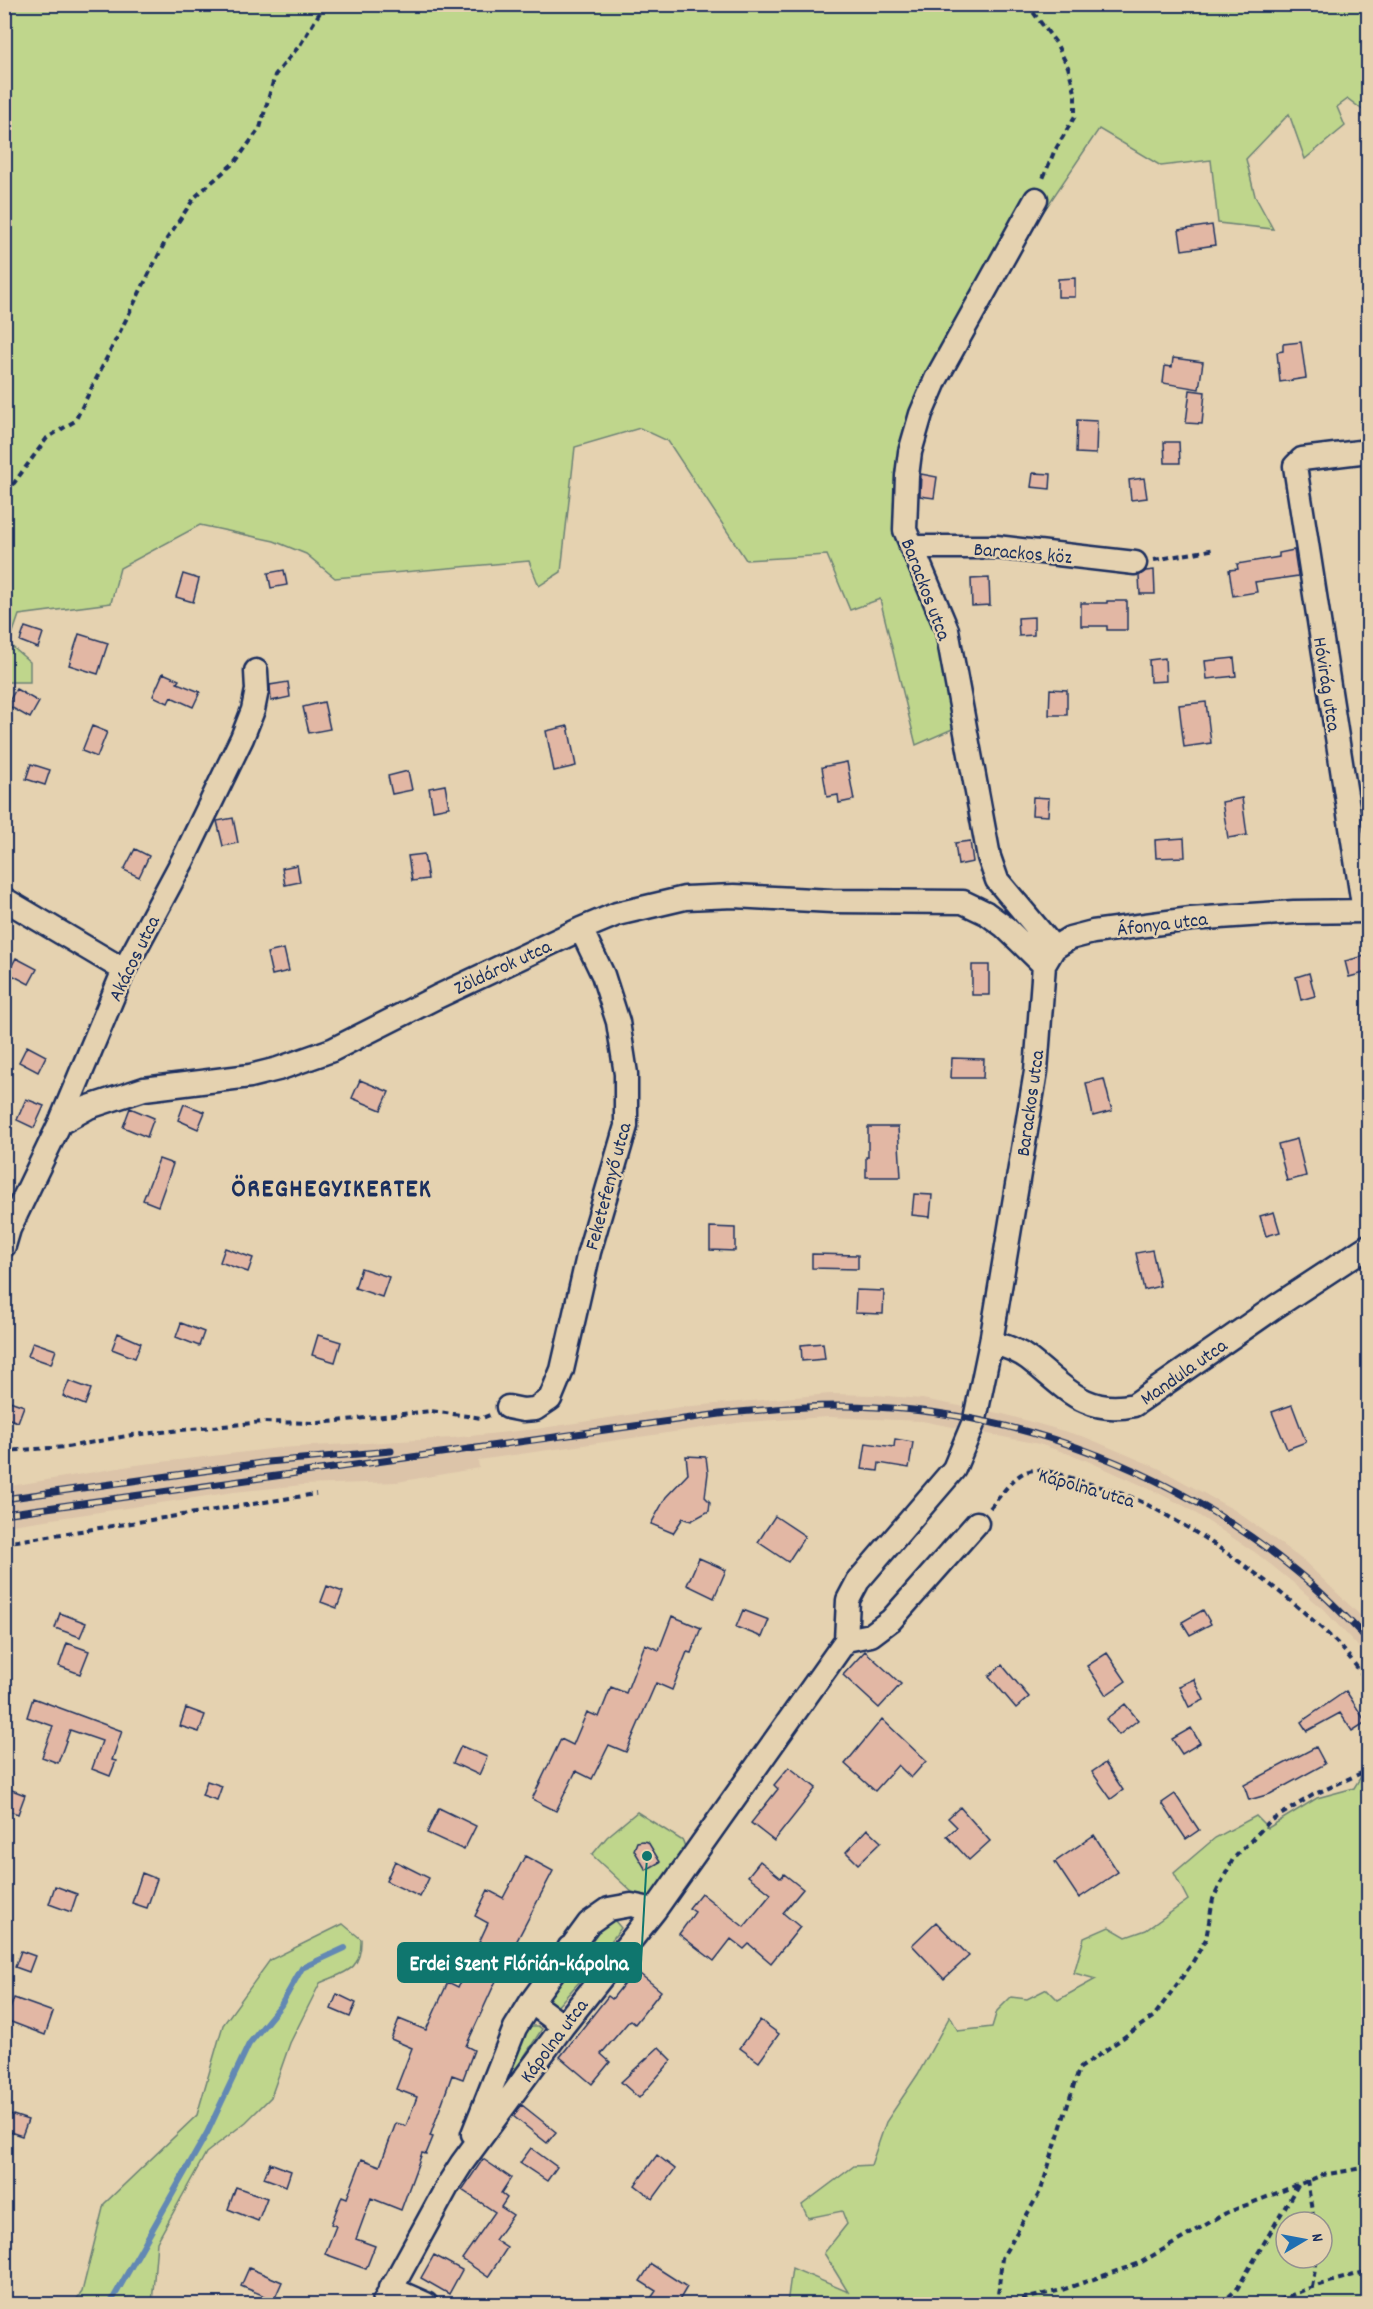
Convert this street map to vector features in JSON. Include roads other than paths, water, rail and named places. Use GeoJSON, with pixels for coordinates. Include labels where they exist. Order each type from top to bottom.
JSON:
{"type":"FeatureCollection","features":[{"type":"Feature","properties":{"kind":"street","name":"Barackos utca"},"geometry":{"type":"LineString","coordinates":[[991,1342],[1036,1071],[1049,957],[997,880],[989,857],[947,630],[904,530],[910,452],[921,414],[936,380],[1036,199]]}},
{"type":"Feature","properties":{"kind":"street","name":"Hóvirág utca"},"geometry":{"type":"LineString","coordinates":[[1366,911],[1295,466],[1302,459],[1368,451]]}},
{"type":"Feature","properties":{"kind":"street","name":"Barackos köz"},"geometry":{"type":"LineString","coordinates":[[911,547],[996,547],[1135,563]]}},
{"type":"Feature","properties":{"kind":"street","name":"Akácos utca"},"geometry":{"type":"LineString","coordinates":[[4,1246],[9,1229],[60,1123],[124,970],[183,860],[242,738],[253,710],[257,690],[256,671]]}},
{"type":"Feature","properties":{"kind":"street","name":"Zöldárok utca"},"geometry":{"type":"LineString","coordinates":[[60,1123],[88,1107],[144,1089],[250,1076],[332,1050],[581,929],[617,914],[685,898],[714,896],[832,901],[963,902],[986,913],[1049,957]]}},
{"type":"Feature","properties":{"kind":"street"},"geometry":{"type":"LineString","coordinates":[[4,898],[124,970]]}},
{"type":"Feature","properties":{"kind":"street","name":"Áfonya utca"},"geometry":{"type":"LineString","coordinates":[[1049,957],[1070,939],[1093,932],[1191,919],[1294,912],[1366,911]]}},
{"type":"Feature","properties":{"kind":"street","name":"Feketefenyő utca"},"geometry":{"type":"LineString","coordinates":[[508,1407],[523,1410],[536,1409],[550,1399],[562,1370],[590,1252],[626,1126],[626,1074],[618,1022],[603,975],[581,929]]}},
{"type":"Feature","properties":{"kind":"street","name":"Mandula utca"},"geometry":{"type":"LineString","coordinates":[[991,1342],[1013,1349],[1028,1358],[1079,1399],[1097,1407],[1119,1409],[1134,1405],[1275,1307],[1368,1246]]}},
{"type":"Feature","properties":{"kind":"street"},"geometry":{"type":"LineString","coordinates":[[977,1523],[891,1620],[871,1635],[846,1640],[848,1600],[858,1581],[954,1469],[975,1419],[991,1342]]}},
{"type":"Feature","properties":{"kind":"street","name":"Kápolna utca"},"geometry":{"type":"LineString","coordinates":[[386,2296],[462,2163],[563,2026],[655,1910],[846,1640]]}},
{"type":"Feature","properties":{"kind":"street"},"geometry":{"type":"LineString","coordinates":[[462,2163],[515,2028],[569,1948],[589,1923],[609,1909],[631,1905],[655,1910]]}},
{"type":"Feature","properties":{"kind":"street"},"geometry":{"type":"LineString","coordinates":[[569,1948],[603,1975]]}},
{"type":"Feature","properties":{"kind":"street"},"geometry":{"type":"LineString","coordinates":[[531,2002],[563,2026]]}},
{"type":"Feature","properties":{"kind":"street"},"geometry":{"type":"LineString","coordinates":[[386,2296],[426,2304]]}},
{"type":"Feature","properties":{"kind":"waterway"},"geometry":{"type":"LineString","coordinates":[[110,2304],[207,2133],[249,2044],[281,2005],[302,1968],[345,1948]]}},
{"type":"Feature","properties":{"kind":"railway"},"geometry":{"type":"LineString","coordinates":[[4,1514],[720,1414],[856,1406],[932,1412],[989,1422],[1044,1437],[1098,1455],[1151,1478],[1202,1505],[1250,1536],[1306,1579],[1368,1640]]}},
{"type":"Feature","properties":{"kind":"railway"},"geometry":{"type":"LineString","coordinates":[[4,1499],[268,1462],[391,1451]]}},
{"type":"Feature","properties":{"kind":"place","name":"Erdei Szent Flórián-kápolna"},"geometry":{"type":"Point","coordinates":[647,1856]}},
{"type":"Feature","properties":{"kind":"district","name":"ÖREGHEGYIKERTEK"},"geometry":{"type":"Point","coordinates":[332,1187]}}]}
